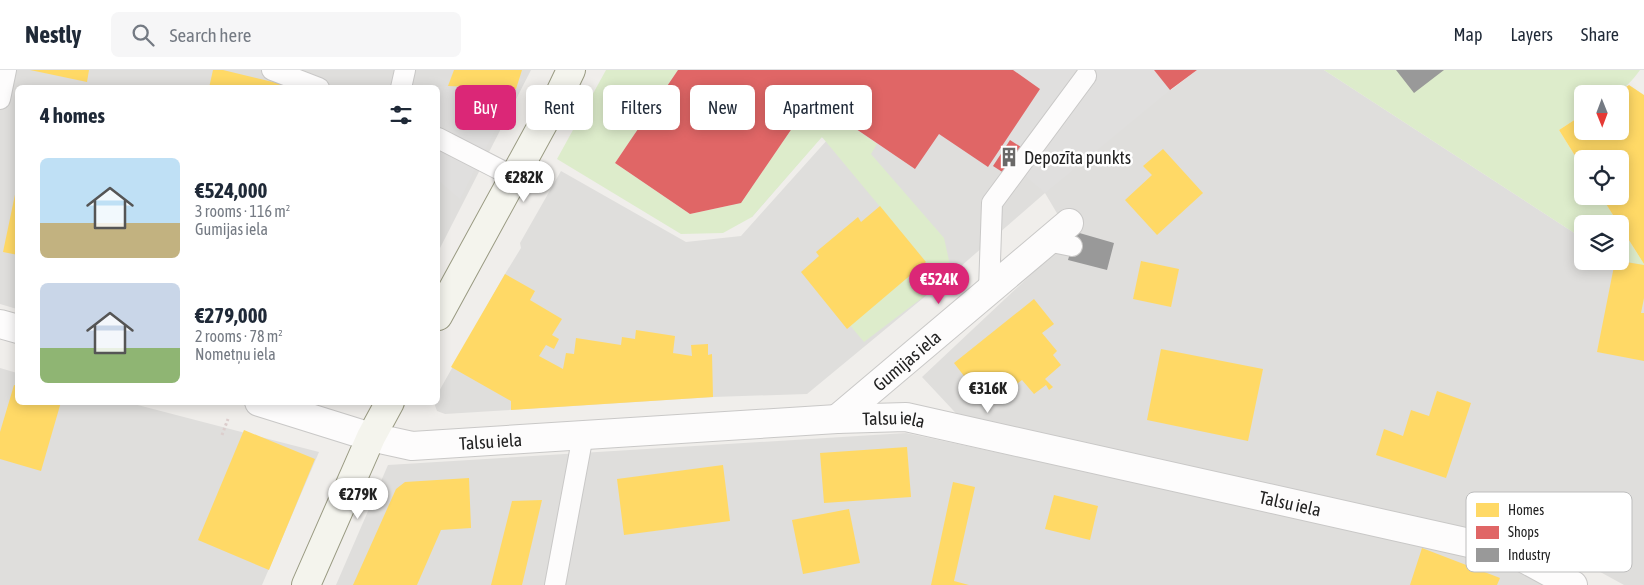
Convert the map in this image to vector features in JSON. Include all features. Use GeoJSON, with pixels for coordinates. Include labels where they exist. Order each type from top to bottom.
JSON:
{"type":"FeatureCollection","features":[{"type":"Feature","properties":{"kind":"street"},"geometry":{"type":"LineString","coordinates":[[440,312],[571,70]]}},
{"type":"Feature","properties":{"kind":"street","name":"Gumijas iela"},"geometry":{"type":"LineString","coordinates":[[837,419],[989,290],[1063,237]]}},
{"type":"Feature","properties":{"kind":"street"},"geometry":{"type":"LineString","coordinates":[[0,324],[15,328]]}},
{"type":"Feature","properties":{"kind":"street","name":"Talsu iela"},"geometry":{"type":"LineString","coordinates":[[269,405],[371,437],[412,446],[837,419],[906,418],[1466,542]]}},
{"type":"Feature","properties":{"kind":"street"},"geometry":{"type":"LineString","coordinates":[[306,585],[371,437],[388,405]]}},
{"type":"Feature","properties":{"kind":"street","name":"Talsu iela"},"geometry":{"type":"LineString","coordinates":[[1548,572],[1572,585]]}},
{"type":"Feature","properties":{"kind":"lane"},"geometry":{"type":"LineString","coordinates":[[0,99],[6,70]]}},
{"type":"Feature","properties":{"kind":"lane"},"geometry":{"type":"LineString","coordinates":[[272,70],[311,85]]}},
{"type":"Feature","properties":{"kind":"lane"},"geometry":{"type":"LineString","coordinates":[[402,85],[405,70]]}},
{"type":"Feature","properties":{"kind":"lane"},"geometry":{"type":"LineString","coordinates":[[989,290],[992,203],[1085,72]]}},
{"type":"Feature","properties":{"kind":"lane"},"geometry":{"type":"LineString","coordinates":[[440,139],[514,177]]}},
{"type":"Feature","properties":{"kind":"lane"},"geometry":{"type":"LineString","coordinates":[[555,585],[583,435]]}},
{"type":"Feature","properties":{"kind":"shaded area"},"geometry":{"type":"Polygon","coordinates":[[[0,70],[531,70],[516,99],[516,85],[455,85],[455,130],[500,130],[440,248],[440,85],[15,85],[15,308],[0,304],[0,70]]]}},
{"type":"Feature","properties":{"kind":"shaded area"},"geometry":{"type":"Polygon","coordinates":[[[622,70],[1154,70],[1171,90],[1197,70],[1324,70],[1574,233],[1574,270],[1629,270],[1629,262],[1644,264],[1644,585],[1624,585],[1600,572],[1632,572],[1632,492],[1466,492],[1466,527],[966,424],[922,377],[1071,237],[1045,193],[945,280],[807,394],[713,397],[445,414],[437,411],[435,405],[440,405],[440,389],[521,248],[520,243],[561,171],[686,242],[741,236],[828,139],[821,137],[752,217],[591,131],[603,107],[603,130],[680,130],[680,85],[614,85],[622,70]]]}},
{"type":"Feature","properties":{"kind":"shaded area"},"geometry":{"type":"Polygon","coordinates":[[[1013,70],[1154,70],[1170,90],[1045,193],[998,152],[1040,89],[1013,70]]]}},
{"type":"Feature","properties":{"kind":"shaded area"},"geometry":{"type":"Polygon","coordinates":[[[455,86],[455,130],[495,130],[460,199],[440,182],[440,87],[455,86]]]}},
{"type":"Feature","properties":{"kind":"shaded area"},"geometry":{"type":"Polygon","coordinates":[[[0,368],[15,372],[15,405],[138,405],[319,452],[262,585],[0,585],[0,368]]]}},
{"type":"Feature","properties":{"kind":"shaded area"},"geometry":{"type":"Polygon","coordinates":[[[906,433],[1466,553],[1466,572],[1540,572],[1561,585],[336,585],[388,465],[906,433]]]}},
{"type":"Feature","properties":{"kind":"green space"},"geometry":{"type":"Polygon","coordinates":[[[606,70],[678,70],[668,85],[603,85],[603,130],[637,130],[615,163],[690,214],[741,203],[791,130],[857,130],[877,144],[871,154],[944,238],[950,265],[939,285],[864,342],[843,317],[926,262],[822,137],[752,217],[723,233],[681,234],[557,159],[573,130],[593,130],[593,94],[606,70]]]}},
{"type":"Feature","properties":{"kind":"green space"},"geometry":{"type":"Polygon","coordinates":[[[1324,70],[1640,70],[1627,85],[1574,85],[1574,120],[1559,130],[1574,154],[1574,205],[1607,205],[1613,215],[1574,215],[1574,233],[1324,70]]]}},
{"type":"Feature","properties":{"kind":"green space"},"geometry":{"type":"Polygon","coordinates":[[[1629,240],[1644,264],[1629,262],[1629,240]]]}},
{"type":"Feature","properties":{"kind":"building: Homes"},"geometry":{"type":"Polygon","coordinates":[[[30,70],[89,70],[87,82],[30,70]]]}},
{"type":"Feature","properties":{"kind":"building: Homes"},"geometry":{"type":"Polygon","coordinates":[[[213,70],[223,70],[286,85],[210,85],[213,70]]]}},
{"type":"Feature","properties":{"kind":"building: Homes"},"geometry":{"type":"Polygon","coordinates":[[[454,70],[522,70],[516,89],[516,85],[448,86],[454,70]]]}},
{"type":"Feature","properties":{"kind":"building: Homes"},"geometry":{"type":"Polygon","coordinates":[[[1629,85],[1644,95],[1644,264],[1629,240],[1629,215],[1613,215],[1607,205],[1629,205],[1629,150],[1574,150],[1574,154],[1559,130],[1574,120],[1574,140],[1629,140],[1629,85]]]}},
{"type":"Feature","properties":{"kind":"building: Homes"},"geometry":{"type":"Polygon","coordinates":[[[1163,149],[1203,193],[1157,235],[1125,200],[1152,175],[1143,166],[1163,149]]]}},
{"type":"Feature","properties":{"kind":"building: Homes"},"geometry":{"type":"Polygon","coordinates":[[[15,195],[15,254],[3,252],[15,195]]]}},
{"type":"Feature","properties":{"kind":"building: Homes"},"geometry":{"type":"Polygon","coordinates":[[[880,206],[926,262],[847,329],[801,272],[819,256],[816,252],[858,217],[861,222],[880,206]]]}},
{"type":"Feature","properties":{"kind":"building: Homes"},"geometry":{"type":"Polygon","coordinates":[[[1141,261],[1179,269],[1171,307],[1133,299],[1141,261]]]}},
{"type":"Feature","properties":{"kind":"building: Homes"},"geometry":{"type":"Polygon","coordinates":[[[1629,262],[1644,265],[1644,298],[1641,313],[1644,313],[1644,361],[1597,352],[1613,270],[1629,270],[1629,262]]]}},
{"type":"Feature","properties":{"kind":"building: Homes"},"geometry":{"type":"Polygon","coordinates":[[[505,274],[535,291],[530,300],[562,319],[552,335],[559,339],[554,349],[546,345],[539,356],[563,369],[566,353],[574,354],[576,338],[621,345],[622,337],[635,339],[636,330],[675,336],[673,353],[692,356],[691,345],[708,344],[708,355],[712,354],[713,397],[511,410],[511,401],[451,367],[505,274]]]}},
{"type":"Feature","properties":{"kind":"building: Homes"},"geometry":{"type":"Polygon","coordinates":[[[1034,299],[1054,324],[1042,333],[1057,351],[1053,355],[1061,365],[1045,379],[1053,387],[1049,390],[1046,385],[1034,394],[1022,380],[1001,396],[974,389],[954,363],[1034,299]]]}},
{"type":"Feature","properties":{"kind":"building: Homes"},"geometry":{"type":"Polygon","coordinates":[[[1161,349],[1263,369],[1248,441],[1147,420],[1161,349]]]}},
{"type":"Feature","properties":{"kind":"building: Homes"},"geometry":{"type":"Polygon","coordinates":[[[14,385],[15,405],[60,405],[41,471],[0,459],[0,432],[14,385]]]}},
{"type":"Feature","properties":{"kind":"building: Homes"},"geometry":{"type":"Polygon","coordinates":[[[1437,391],[1471,403],[1446,478],[1376,455],[1384,429],[1403,436],[1411,410],[1429,416],[1437,391]]]}},
{"type":"Feature","properties":{"kind":"building: Homes"},"geometry":{"type":"Polygon","coordinates":[[[244,430],[315,459],[269,570],[198,540],[244,430]]]}},
{"type":"Feature","properties":{"kind":"building: Homes"},"geometry":{"type":"Polygon","coordinates":[[[907,447],[911,497],[824,503],[820,453],[907,447]]]}},
{"type":"Feature","properties":{"kind":"building: Homes"},"geometry":{"type":"Polygon","coordinates":[[[723,465],[730,521],[624,535],[617,479],[723,465]]]}},
{"type":"Feature","properties":{"kind":"building: Homes"},"geometry":{"type":"Polygon","coordinates":[[[469,478],[471,528],[441,530],[417,585],[353,585],[396,489],[405,482],[469,478]]]}},
{"type":"Feature","properties":{"kind":"building: Homes"},"geometry":{"type":"Polygon","coordinates":[[[953,482],[975,487],[954,581],[969,585],[931,585],[953,482]]]}},
{"type":"Feature","properties":{"kind":"building: Homes"},"geometry":{"type":"Polygon","coordinates":[[[1054,495],[1098,506],[1090,540],[1045,529],[1054,495]]]}},
{"type":"Feature","properties":{"kind":"building: Homes"},"geometry":{"type":"Polygon","coordinates":[[[542,500],[522,585],[491,585],[512,501],[542,500]]]}},
{"type":"Feature","properties":{"kind":"building: Homes"},"geometry":{"type":"Polygon","coordinates":[[[849,509],[860,563],[803,574],[792,520],[849,509]]]}},
{"type":"Feature","properties":{"kind":"building: Homes"},"geometry":{"type":"Polygon","coordinates":[[[1422,548],[1466,565],[1466,572],[1484,572],[1500,578],[1497,585],[1410,585],[1422,548]]]}},
{"type":"Feature","properties":{"kind":"building: Shops"},"geometry":{"type":"Polygon","coordinates":[[[678,70],[1013,70],[1040,89],[988,167],[939,134],[915,169],[858,130],[872,130],[872,85],[765,85],[765,130],[791,130],[741,203],[690,214],[615,163],[637,130],[680,130],[680,85],[668,85],[678,70]]]}},
{"type":"Feature","properties":{"kind":"building: Shops"},"geometry":{"type":"Polygon","coordinates":[[[1154,70],[1197,70],[1170,90],[1154,70]]]}},
{"type":"Feature","properties":{"kind":"building: Shops","name":"Depozīta punkts"},"geometry":{"type":"Polygon","coordinates":[[[1010,140],[1024,149],[1007,175],[993,166],[1010,140]]]}},
{"type":"Feature","properties":{"kind":"building: Industry"},"geometry":{"type":"Polygon","coordinates":[[[1396,70],[1444,70],[1414,93],[1396,70]]]}},
{"type":"Feature","properties":{"kind":"building: Industry"},"geometry":{"type":"Polygon","coordinates":[[[1076,232],[1114,243],[1107,270],[1068,260],[1076,232]]]}},
{"type":"Feature","properties":{"kind":"place","name":"Depozīta punkts"},"geometry":{"type":"Point","coordinates":[1009,157]}}]}
